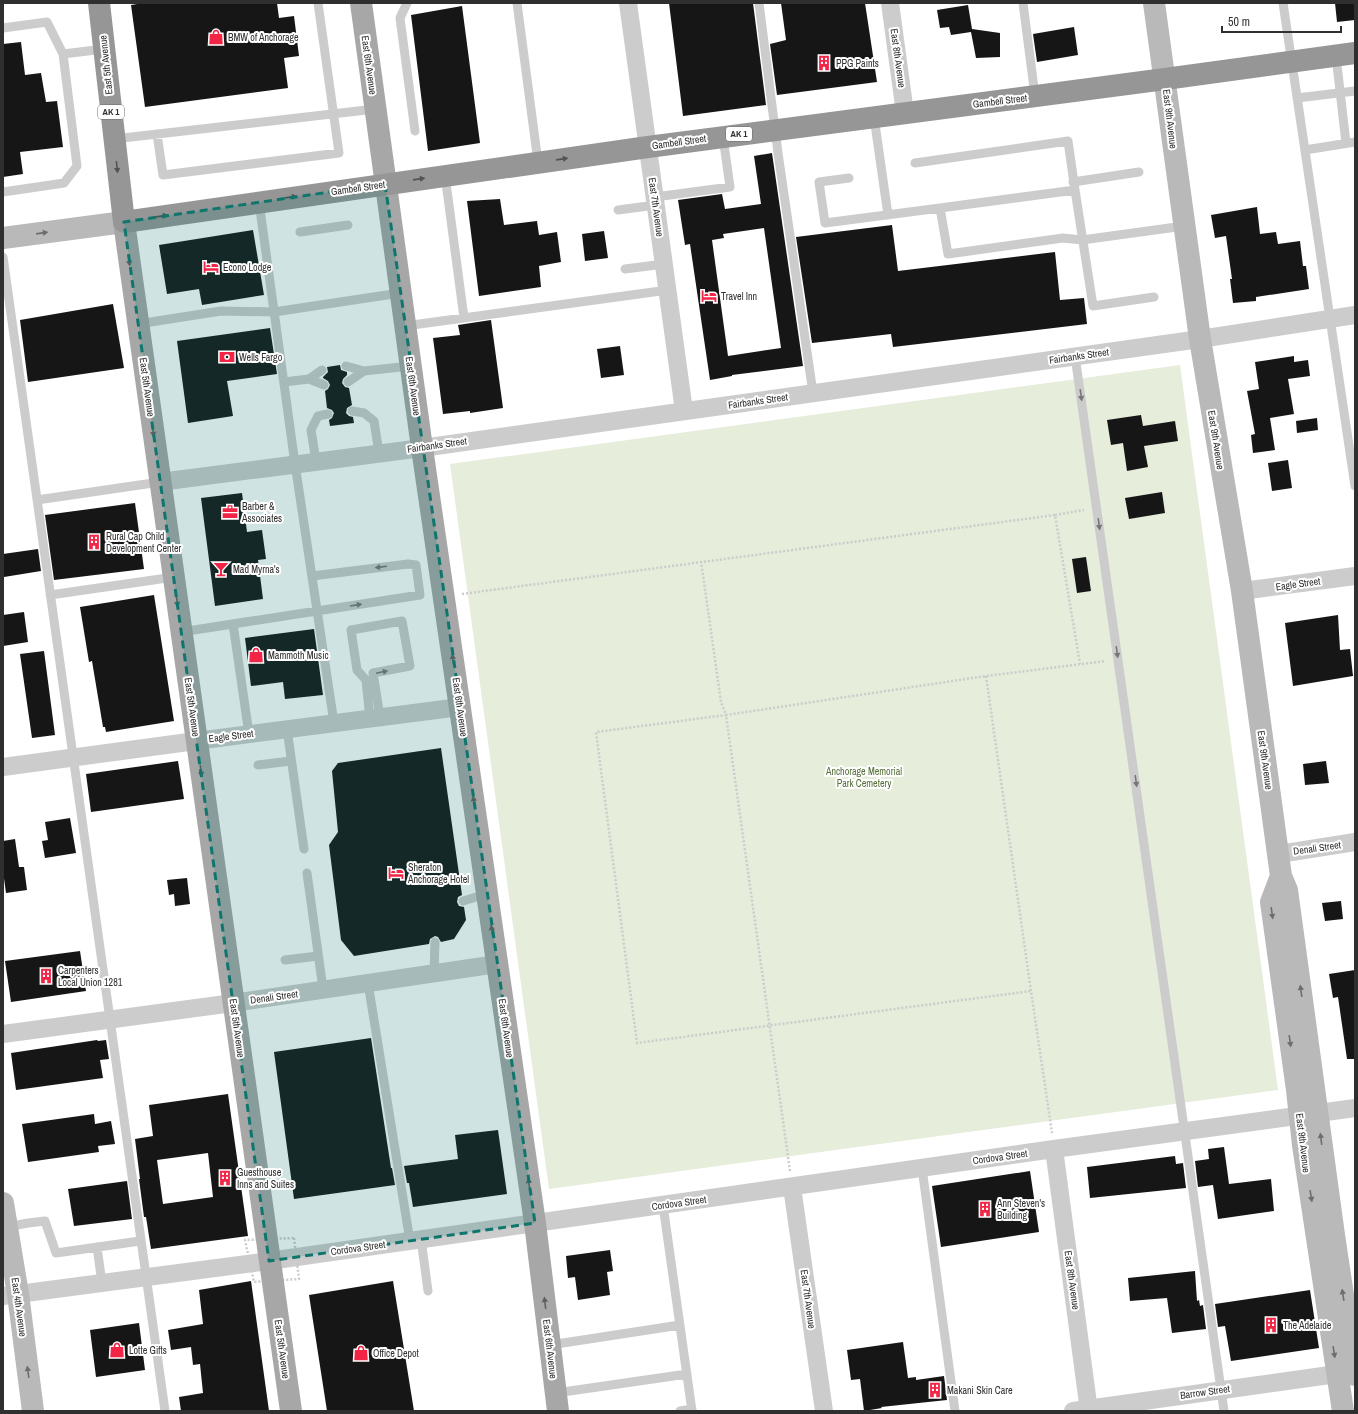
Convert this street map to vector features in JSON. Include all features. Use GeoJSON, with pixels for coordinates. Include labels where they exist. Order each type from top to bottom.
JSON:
{"type":"FeatureCollection","features":[{"type":"Feature","properties":{"kind":"highway","name":"East 5th Avenue"},"geometry":{"type":"LineString","coordinates":[[99,3],[124,222]]}},
{"type":"Feature","properties":{"kind":"highway","name":"Gambell Street"},"geometry":{"type":"LineString","coordinates":[[124,222],[723,136],[1346,54]]}},
{"type":"Feature","properties":{"kind":"main road","name":"East 6th Avenue"},"geometry":{"type":"LineString","coordinates":[[361,3],[410,366],[535,1223],[557,1402]]}},
{"type":"Feature","properties":{"kind":"main road","name":"East 5th Avenue"},"geometry":{"type":"LineString","coordinates":[[124,222],[269,1261],[292,1411]]}},
{"type":"Feature","properties":{"kind":"street","name":"East 7th Avenue"},"geometry":{"type":"LineString","coordinates":[[628,3],[684,411]]}},
{"type":"Feature","properties":{"kind":"street","name":"East 8th Avenue"},"geometry":{"type":"LineString","coordinates":[[890,3],[905,113]]}},
{"type":"Feature","properties":{"kind":"street","name":"East 9th Avenue"},"geometry":{"type":"LineString","coordinates":[[1154,3],[1200,339],[1242,591],[1282,876],[1271,902],[1309,1114],[1332,1220],[1346,1374],[1343,1411]]}},
{"type":"Feature","properties":{"kind":"street","name":"Gambell Street"},"geometry":{"type":"LineString","coordinates":[[3,238],[124,222]]}},
{"type":"Feature","properties":{"kind":"street","name":"Fairbanks Street"},"geometry":{"type":"LineString","coordinates":[[160,482],[422,448],[1200,339],[1355,315]]}},
{"type":"Feature","properties":{"kind":"street","name":"Eagle Street"},"geometry":{"type":"LineString","coordinates":[[1242,591],[1355,576]]}},
{"type":"Feature","properties":{"kind":"street","name":"Eagle Street"},"geometry":{"type":"LineString","coordinates":[[3,767],[460,707]]}},
{"type":"Feature","properties":{"kind":"street","name":"Denali Street"},"geometry":{"type":"LineString","coordinates":[[1279,854],[1355,842]]}},
{"type":"Feature","properties":{"kind":"street","name":"Denali Street"},"geometry":{"type":"LineString","coordinates":[[3,1034],[233,1003],[497,964]]}},
{"type":"Feature","properties":{"kind":"street","name":"Cordova Street"},"geometry":{"type":"LineString","coordinates":[[10,1295],[269,1261],[1054,1149],[1355,1108]]}},
{"type":"Feature","properties":{"kind":"street","name":"East 8th Avenue"},"geometry":{"type":"LineString","coordinates":[[1054,1149],[1083,1410]]}},
{"type":"Feature","properties":{"kind":"street","name":"East 7th Avenue"},"geometry":{"type":"LineString","coordinates":[[792,1187],[824,1411]]}},
{"type":"Feature","properties":{"kind":"street","name":"East 4th Avenue"},"geometry":{"type":"LineString","coordinates":[[3,1203],[7,1227],[10,1295],[33,1411]]}},
{"type":"Feature","properties":{"kind":"street","name":"Barrow Street"},"geometry":{"type":"LineString","coordinates":[[1083,1410],[1346,1374]]}},
{"type":"Feature","properties":{"kind":"lane"},"geometry":{"type":"LineString","coordinates":[[157,134],[163,175],[339,153],[318,3]]}},
{"type":"Feature","properties":{"kind":"lane"},"geometry":{"type":"LineString","coordinates":[[407,3],[400,18],[415,131]]}},
{"type":"Feature","properties":{"kind":"lane"},"geometry":{"type":"LineString","coordinates":[[518,3],[538,162]]}},
{"type":"Feature","properties":{"kind":"lane"},"geometry":{"type":"LineString","coordinates":[[758,3],[813,393]]}},
{"type":"Feature","properties":{"kind":"lane"},"geometry":{"type":"LineString","coordinates":[[1023,3],[1035,96]]}},
{"type":"Feature","properties":{"kind":"lane"},"geometry":{"type":"LineString","coordinates":[[1283,3],[1355,486]]}},
{"type":"Feature","properties":{"kind":"lane"},"geometry":{"type":"LineString","coordinates":[[3,28],[47,22],[63,54],[77,166],[64,183],[3,192]]}},
{"type":"Feature","properties":{"kind":"lane"},"geometry":{"type":"LineString","coordinates":[[63,54],[104,48]]}},
{"type":"Feature","properties":{"kind":"lane"},"geometry":{"type":"LineString","coordinates":[[1305,150],[1351,142],[1341,93],[1346,54]]}},
{"type":"Feature","properties":{"kind":"lane"},"geometry":{"type":"LineString","coordinates":[[1297,98],[1355,91]]}},
{"type":"Feature","properties":{"kind":"lane"},"geometry":{"type":"LineString","coordinates":[[114,139],[375,109]]}},
{"type":"Feature","properties":{"kind":"lane"},"geometry":{"type":"LineString","coordinates":[[874,117],[888,215]]}},
{"type":"Feature","properties":{"kind":"lane"},"geometry":{"type":"LineString","coordinates":[[618,210],[655,201],[730,187],[723,136]]}},
{"type":"Feature","properties":{"kind":"lane"},"geometry":{"type":"LineString","coordinates":[[915,163],[1068,141],[1093,306],[1154,297]]}},
{"type":"Feature","properties":{"kind":"lane"},"geometry":{"type":"LineString","coordinates":[[850,178],[819,182],[824,223],[940,208],[1074,186],[1139,172]]}},
{"type":"Feature","properties":{"kind":"lane"},"geometry":{"type":"LineString","coordinates":[[445,175],[464,318]]}},
{"type":"Feature","properties":{"kind":"lane"},"geometry":{"type":"LineString","coordinates":[[259,202],[295,464],[334,723]]}},
{"type":"Feature","properties":{"kind":"lane"},"geometry":{"type":"LineString","coordinates":[[940,208],[948,254],[1062,238],[1082,240],[1184,226]]}},
{"type":"Feature","properties":{"kind":"lane"},"geometry":{"type":"LineString","coordinates":[[300,232],[348,225]]}},
{"type":"Feature","properties":{"kind":"lane"},"geometry":{"type":"LineString","coordinates":[[3,257],[165,1411]]}},
{"type":"Feature","properties":{"kind":"lane"},"geometry":{"type":"LineString","coordinates":[[626,269],[664,264]]}},
{"type":"Feature","properties":{"kind":"lane"},"geometry":{"type":"LineString","coordinates":[[405,326],[668,290]]}},
{"type":"Feature","properties":{"kind":"lane"},"geometry":{"type":"LineString","coordinates":[[138,324],[221,311],[274,312],[400,293]]}},
{"type":"Feature","properties":{"kind":"lane"},"geometry":{"type":"LineString","coordinates":[[1075,356],[1224,1411]]}},
{"type":"Feature","properties":{"kind":"lane"},"geometry":{"type":"LineString","coordinates":[[364,371],[347,374],[410,366]]}},
{"type":"Feature","properties":{"kind":"lane"},"geometry":{"type":"LineString","coordinates":[[284,382],[323,377],[309,379]]}},
{"type":"Feature","properties":{"kind":"lane"},"geometry":{"type":"LineString","coordinates":[[352,411],[364,413],[374,421],[380,453]]}},
{"type":"Feature","properties":{"kind":"lane"},"geometry":{"type":"LineString","coordinates":[[316,462],[311,430],[318,416],[328,414]]}},
{"type":"Feature","properties":{"kind":"lane"},"geometry":{"type":"LineString","coordinates":[[37,500],[160,482]]}},
{"type":"Feature","properties":{"kind":"lane"},"geometry":{"type":"LineString","coordinates":[[181,632],[420,595],[416,565],[408,564],[312,576]]}},
{"type":"Feature","properties":{"kind":"lane"},"geometry":{"type":"LineString","coordinates":[[50,595],[174,577]]}},
{"type":"Feature","properties":{"kind":"lane"},"geometry":{"type":"LineString","coordinates":[[402,621],[410,666],[373,673],[375,718],[366,680],[357,670],[351,630],[402,621]]}},
{"type":"Feature","properties":{"kind":"lane"},"geometry":{"type":"LineString","coordinates":[[233,624],[249,734]]}},
{"type":"Feature","properties":{"kind":"lane"},"geometry":{"type":"LineString","coordinates":[[287,729],[304,849]]}},
{"type":"Feature","properties":{"kind":"lane"},"geometry":{"type":"LineString","coordinates":[[258,765],[291,761]]}},
{"type":"Feature","properties":{"kind":"lane"},"geometry":{"type":"LineString","coordinates":[[307,873],[323,990]]}},
{"type":"Feature","properties":{"kind":"lane"},"geometry":{"type":"LineString","coordinates":[[463,902],[487,893]]}},
{"type":"Feature","properties":{"kind":"lane"},"geometry":{"type":"LineString","coordinates":[[434,974],[435,942]]}},
{"type":"Feature","properties":{"kind":"lane"},"geometry":{"type":"LineString","coordinates":[[285,960],[318,956]]}},
{"type":"Feature","properties":{"kind":"lane"},"geometry":{"type":"LineString","coordinates":[[368,983],[416,1240],[428,1291]]}},
{"type":"Feature","properties":{"kind":"lane"},"geometry":{"type":"LineString","coordinates":[[922,1168],[955,1411]]}},
{"type":"Feature","properties":{"kind":"lane"},"geometry":{"type":"LineString","coordinates":[[663,1205],[692,1410],[680,1411]]}},
{"type":"Feature","properties":{"kind":"lane"},"geometry":{"type":"LineString","coordinates":[[7,1227],[45,1221],[56,1253],[140,1240]]}},
{"type":"Feature","properties":{"kind":"lane"},"geometry":{"type":"LineString","coordinates":[[97,1246],[102,1283]]}},
{"type":"Feature","properties":{"kind":"lane"},"geometry":{"type":"LineString","coordinates":[[550,1345],[680,1325]]}},
{"type":"Feature","properties":{"kind":"lane"},"geometry":{"type":"LineString","coordinates":[[557,1402],[687,1374]]}},
{"type":"Feature","properties":{"kind":"path"},"geometry":{"type":"LineString","coordinates":[[443,596],[1055,515],[1097,508]]}},
{"type":"Feature","properties":{"kind":"path"},"geometry":{"type":"LineString","coordinates":[[1055,515],[1080,664]]}},
{"type":"Feature","properties":{"kind":"path"},"geometry":{"type":"LineString","coordinates":[[701,561],[721,702],[726,715],[792,1187]]}},
{"type":"Feature","properties":{"kind":"path"},"geometry":{"type":"LineString","coordinates":[[1031,991],[637,1043],[596,732],[726,715],[986,676],[1118,659]]}},
{"type":"Feature","properties":{"kind":"path"},"geometry":{"type":"LineString","coordinates":[[986,676],[1054,1149]]}},
{"type":"Feature","properties":{"kind":"highlighted area"},"geometry":{"type":"Polygon","coordinates":[[[385,184],[535,1223],[269,1261],[124,222],[385,184]]]}},
{"type":"Feature","properties":{"kind":"green space","name":"Anchorage Memorial Park Cemetery"},"geometry":{"type":"Polygon","coordinates":[[[1180,365],[1278,1090],[549,1189],[450,464],[1180,365]]]}},
{"type":"Feature","properties":{"kind":"building","name":"BMW of Anchorage"},"geometry":{"type":"Polygon","coordinates":[[[143,3],[277,3],[279,18],[294,16],[299,56],[284,58],[288,88],[145,107],[131,5],[143,3]]]}},
{"type":"Feature","properties":{"kind":"building"},"geometry":{"type":"Polygon","coordinates":[[[669,3],[753,3],[766,105],[683,116],[669,3]]]}},
{"type":"Feature","properties":{"kind":"building","name":"PPG Paints"},"geometry":{"type":"Polygon","coordinates":[[[781,3],[865,3],[877,82],[777,95],[770,44],[786,40],[781,3]]]}},
{"type":"Feature","properties":{"kind":"building"},"geometry":{"type":"Polygon","coordinates":[[[1335,3],[1355,3],[1355,20],[1337,22],[1335,3]]]}},
{"type":"Feature","properties":{"kind":"building"},"geometry":{"type":"Polygon","coordinates":[[[968,5],[972,29],[1000,33],[1000,57],[976,58],[971,32],[951,35],[949,27],[940,28],[937,10],[968,5]]]}},
{"type":"Feature","properties":{"kind":"building"},"geometry":{"type":"Polygon","coordinates":[[[462,6],[480,143],[428,151],[411,15],[462,6]]]}},
{"type":"Feature","properties":{"kind":"building"},"geometry":{"type":"Polygon","coordinates":[[[1074,27],[1078,55],[1037,62],[1033,34],[1074,27]]]}},
{"type":"Feature","properties":{"kind":"building"},"geometry":{"type":"Polygon","coordinates":[[[21,42],[25,75],[41,73],[46,102],[57,101],[63,147],[20,152],[23,174],[3,177],[3,44],[21,42]]]}},
{"type":"Feature","properties":{"kind":"building","name":"Travel Inn"},"geometry":{"type":"Polygon","coordinates":[[[772,153],[803,366],[732,375],[710,380],[690,244],[685,245],[678,200],[722,194],[725,209],[761,204],[754,156],[772,153]],[[764,228],[723,234],[724,238],[712,240],[728,356],[781,348],[764,228]]]}},
{"type":"Feature","properties":{"kind":"building"},"geometry":{"type":"Polygon","coordinates":[[[500,199],[504,225],[537,221],[539,235],[557,232],[561,262],[539,266],[541,287],[479,296],[467,201],[500,199]]]}},
{"type":"Feature","properties":{"kind":"building"},"geometry":{"type":"Polygon","coordinates":[[[1257,207],[1260,234],[1276,232],[1278,244],[1300,241],[1303,266],[1306,266],[1309,289],[1256,297],[1256,301],[1233,303],[1230,279],[1232,279],[1226,236],[1215,238],[1211,215],[1257,207]]]}},
{"type":"Feature","properties":{"kind":"building"},"geometry":{"type":"Polygon","coordinates":[[[892,225],[898,271],[1055,252],[1060,300],[1084,298],[1087,324],[893,347],[891,334],[812,343],[796,237],[892,225]]]}},
{"type":"Feature","properties":{"kind":"building","name":"Econo Lodge"},"geometry":{"type":"Polygon","coordinates":[[[253,230],[264,295],[202,305],[199,289],[167,294],[159,245],[253,230]]]}},
{"type":"Feature","properties":{"kind":"building"},"geometry":{"type":"Polygon","coordinates":[[[604,231],[608,258],[585,261],[582,234],[604,231]]]}},
{"type":"Feature","properties":{"kind":"building"},"geometry":{"type":"Polygon","coordinates":[[[113,304],[124,368],[28,382],[20,320],[113,304]]]}},
{"type":"Feature","properties":{"kind":"building"},"geometry":{"type":"Polygon","coordinates":[[[491,320],[503,408],[470,413],[470,411],[443,414],[433,338],[460,335],[458,325],[491,320]]]}},
{"type":"Feature","properties":{"kind":"building","name":"Wells Fargo"},"geometry":{"type":"Polygon","coordinates":[[[270,328],[277,374],[227,381],[233,416],[188,423],[177,341],[270,328]]]}},
{"type":"Feature","properties":{"kind":"building"},"geometry":{"type":"Polygon","coordinates":[[[620,346],[624,375],[601,378],[597,349],[620,346]]]}},
{"type":"Feature","properties":{"kind":"building"},"geometry":{"type":"Polygon","coordinates":[[[1294,356],[1294,362],[1308,360],[1310,376],[1288,379],[1294,414],[1270,418],[1275,450],[1253,453],[1251,435],[1255,434],[1247,391],[1259,389],[1255,362],[1294,356]]]}},
{"type":"Feature","properties":{"kind":"building"},"geometry":{"type":"Polygon","coordinates":[[[340,365],[341,370],[347,372],[347,375],[343,379],[342,383],[345,387],[349,388],[352,405],[347,408],[346,413],[353,417],[354,423],[330,426],[329,420],[332,418],[334,413],[332,410],[327,408],[325,391],[330,385],[323,377],[328,372],[327,367],[340,365]]]}},
{"type":"Feature","properties":{"kind":"building"},"geometry":{"type":"Polygon","coordinates":[[[1141,415],[1143,426],[1175,421],[1178,441],[1144,446],[1148,467],[1127,471],[1123,443],[1111,445],[1107,420],[1141,415]]]}},
{"type":"Feature","properties":{"kind":"building"},"geometry":{"type":"Polygon","coordinates":[[[1317,418],[1318,430],[1297,433],[1296,421],[1317,418]]]}},
{"type":"Feature","properties":{"kind":"building"},"geometry":{"type":"Polygon","coordinates":[[[1288,460],[1292,488],[1272,491],[1268,463],[1288,460]]]}},
{"type":"Feature","properties":{"kind":"building"},"geometry":{"type":"Polygon","coordinates":[[[1162,492],[1165,513],[1129,519],[1125,498],[1162,492]]]}},
{"type":"Feature","properties":{"kind":"building"},"geometry":{"type":"Polygon","coordinates":[[[242,493],[247,532],[262,530],[266,559],[258,560],[263,599],[215,606],[201,498],[242,493]]]}},
{"type":"Feature","properties":{"kind":"building","name":"Rural Cap Child Development Center"},"geometry":{"type":"Polygon","coordinates":[[[135,503],[144,569],[54,580],[45,515],[135,503]]]}},
{"type":"Feature","properties":{"kind":"building"},"geometry":{"type":"Polygon","coordinates":[[[38,549],[41,571],[4,577],[3,554],[38,549]]]}},
{"type":"Feature","properties":{"kind":"building"},"geometry":{"type":"Polygon","coordinates":[[[1086,557],[1091,591],[1077,593],[1072,559],[1086,557]]]}},
{"type":"Feature","properties":{"kind":"building"},"geometry":{"type":"Polygon","coordinates":[[[154,595],[174,721],[106,732],[105,727],[103,727],[92,661],[89,662],[80,607],[154,595]]]}},
{"type":"Feature","properties":{"kind":"building"},"geometry":{"type":"Polygon","coordinates":[[[24,612],[28,642],[3,646],[3,615],[24,612]]]}},
{"type":"Feature","properties":{"kind":"building"},"geometry":{"type":"Polygon","coordinates":[[[1338,615],[1340,650],[1350,649],[1353,676],[1293,686],[1285,623],[1338,615]]]}},
{"type":"Feature","properties":{"kind":"building"},"geometry":{"type":"Polygon","coordinates":[[[314,629],[323,695],[285,699],[283,682],[251,686],[245,638],[314,629]]]}},
{"type":"Feature","properties":{"kind":"building"},"geometry":{"type":"Polygon","coordinates":[[[44,651],[55,735],[32,738],[20,654],[44,651]]]}},
{"type":"Feature","properties":{"kind":"building","name":"Sheraton Anchorage Hotel"},"geometry":{"type":"Polygon","coordinates":[[[441,748],[462,895],[458,897],[457,902],[459,906],[464,907],[466,920],[454,939],[441,942],[438,937],[435,936],[430,939],[429,944],[354,956],[341,940],[329,845],[338,832],[332,771],[338,763],[441,748]]]}},
{"type":"Feature","properties":{"kind":"building"},"geometry":{"type":"Polygon","coordinates":[[[178,761],[184,799],[91,812],[86,774],[178,761]]]}},
{"type":"Feature","properties":{"kind":"building"},"geometry":{"type":"Polygon","coordinates":[[[1326,761],[1329,783],[1305,785],[1303,764],[1326,761]]]}},
{"type":"Feature","properties":{"kind":"building"},"geometry":{"type":"Polygon","coordinates":[[[70,818],[76,853],[45,858],[42,841],[48,840],[45,822],[70,818]]]}},
{"type":"Feature","properties":{"kind":"building"},"geometry":{"type":"Polygon","coordinates":[[[15,839],[19,867],[24,867],[27,890],[6,893],[3,871],[3,841],[15,839]]]}},
{"type":"Feature","properties":{"kind":"building"},"geometry":{"type":"Polygon","coordinates":[[[187,878],[190,904],[175,906],[174,894],[169,895],[167,880],[187,878]]]}},
{"type":"Feature","properties":{"kind":"building"},"geometry":{"type":"Polygon","coordinates":[[[1341,901],[1343,919],[1325,921],[1322,903],[1341,901]]]}},
{"type":"Feature","properties":{"kind":"building","name":"Carpenters Local Union 1281"},"geometry":{"type":"Polygon","coordinates":[[[80,951],[86,991],[11,1002],[5,961],[80,951]]]}},
{"type":"Feature","properties":{"kind":"building"},"geometry":{"type":"Polygon","coordinates":[[[1355,970],[1355,1059],[1347,1059],[1338,997],[1333,998],[1329,974],[1355,970]]]}},
{"type":"Feature","properties":{"kind":"building"},"geometry":{"type":"Polygon","coordinates":[[[371,1038],[391,1168],[395,1185],[294,1199],[274,1052],[371,1038]]]}},
{"type":"Feature","properties":{"kind":"building"},"geometry":{"type":"Polygon","coordinates":[[[97,1040],[106,1040],[109,1059],[100,1060],[103,1078],[16,1090],[11,1053],[97,1040]]]}},
{"type":"Feature","properties":{"kind":"building","name":"Guesthouse Inns and Suites"},"geometry":{"type":"Polygon","coordinates":[[[228,1094],[248,1236],[151,1249],[146,1217],[144,1217],[135,1139],[153,1136],[149,1105],[228,1094]],[[208,1153],[157,1160],[163,1204],[213,1197],[208,1153]]]}},
{"type":"Feature","properties":{"kind":"building"},"geometry":{"type":"Polygon","coordinates":[[[94,1114],[95,1124],[111,1121],[115,1144],[98,1146],[99,1152],[28,1162],[22,1124],[94,1114]]]}},
{"type":"Feature","properties":{"kind":"building"},"geometry":{"type":"Polygon","coordinates":[[[498,1130],[507,1194],[413,1207],[409,1183],[407,1183],[404,1166],[458,1159],[455,1135],[498,1130]]]}},
{"type":"Feature","properties":{"kind":"building"},"geometry":{"type":"Polygon","coordinates":[[[1224,1147],[1229,1184],[1271,1179],[1274,1211],[1218,1219],[1213,1185],[1198,1187],[1195,1161],[1209,1159],[1208,1149],[1224,1147]]]}},
{"type":"Feature","properties":{"kind":"building"},"geometry":{"type":"Polygon","coordinates":[[[1175,1156],[1176,1164],[1183,1163],[1186,1188],[1090,1198],[1087,1167],[1175,1156]]]}},
{"type":"Feature","properties":{"kind":"building","name":"Ann Steven's Building"},"geometry":{"type":"Polygon","coordinates":[[[1030,1171],[1039,1232],[941,1247],[932,1186],[1030,1171]]]}},
{"type":"Feature","properties":{"kind":"building"},"geometry":{"type":"Polygon","coordinates":[[[127,1181],[132,1219],[74,1226],[68,1189],[127,1181]]]}},
{"type":"Feature","properties":{"kind":"building"},"geometry":{"type":"Polygon","coordinates":[[[610,1250],[613,1271],[607,1272],[610,1295],[578,1300],[575,1277],[568,1278],[566,1256],[610,1250]]]}},
{"type":"Feature","properties":{"kind":"building"},"geometry":{"type":"Polygon","coordinates":[[[1195,1271],[1197,1301],[1199,1300],[1200,1306],[1203,1305],[1206,1329],[1172,1333],[1167,1298],[1130,1301],[1128,1278],[1195,1271]]]}},
{"type":"Feature","properties":{"kind":"building"},"geometry":{"type":"Polygon","coordinates":[[[251,1281],[269,1411],[181,1411],[179,1397],[203,1393],[200,1364],[193,1365],[191,1347],[171,1350],[168,1330],[203,1324],[199,1290],[251,1281]]]}},
{"type":"Feature","properties":{"kind":"building","name":"Office Depot"},"geometry":{"type":"Polygon","coordinates":[[[393,1281],[414,1411],[327,1411],[309,1295],[393,1281]]]}},
{"type":"Feature","properties":{"kind":"building","name":"The Adelaide"},"geometry":{"type":"Polygon","coordinates":[[[1310,1290],[1319,1348],[1231,1361],[1225,1326],[1218,1327],[1215,1304],[1310,1290]]]}},
{"type":"Feature","properties":{"kind":"building","name":"Lotte Gifts"},"geometry":{"type":"Polygon","coordinates":[[[139,1323],[145,1370],[96,1377],[90,1330],[139,1323]]]}},
{"type":"Feature","properties":{"kind":"building"},"geometry":{"type":"Polygon","coordinates":[[[903,1342],[908,1378],[916,1377],[916,1380],[944,1376],[947,1400],[881,1407],[882,1408],[864,1411],[860,1379],[851,1380],[847,1350],[903,1342]]]}},
{"type":"Feature","properties":{"kind":"place","name":"BMW of Anchorage"},"geometry":{"type":"Point","coordinates":[216,37]}},
{"type":"Feature","properties":{"kind":"place","name":"PPG Paints"},"geometry":{"type":"Point","coordinates":[824,63]}},
{"type":"Feature","properties":{"kind":"place","name":"Econo Lodge"},"geometry":{"type":"Point","coordinates":[211,267]}},
{"type":"Feature","properties":{"kind":"place","name":"Travel Inn"},"geometry":{"type":"Point","coordinates":[709,296]}},
{"type":"Feature","properties":{"kind":"place","name":"Wells Fargo"},"geometry":{"type":"Point","coordinates":[227,357]}},
{"type":"Feature","properties":{"kind":"place","name":"Barber & Associates"},"geometry":{"type":"Point","coordinates":[230,512]}},
{"type":"Feature","properties":{"kind":"place","name":"Rural Cap Child Development Center"},"geometry":{"type":"Point","coordinates":[94,542]}},
{"type":"Feature","properties":{"kind":"place","name":"Mad Myrna's"},"geometry":{"type":"Point","coordinates":[221,569]}},
{"type":"Feature","properties":{"kind":"place","name":"Mammoth Music"},"geometry":{"type":"Point","coordinates":[256,655]}},
{"type":"Feature","properties":{"kind":"place","name":"Sheraton Anchorage Hotel"},"geometry":{"type":"Point","coordinates":[396,873]}},
{"type":"Feature","properties":{"kind":"place","name":"Carpenters Local Union 1281"},"geometry":{"type":"Point","coordinates":[46,976]}},
{"type":"Feature","properties":{"kind":"place","name":"Guesthouse Inns and Suites"},"geometry":{"type":"Point","coordinates":[225,1178]}},
{"type":"Feature","properties":{"kind":"place","name":"Ann Steven's Building"},"geometry":{"type":"Point","coordinates":[985,1209]}},
{"type":"Feature","properties":{"kind":"place","name":"The Adelaide"},"geometry":{"type":"Point","coordinates":[1271,1325]}},
{"type":"Feature","properties":{"kind":"place","name":"Lotte Gifts"},"geometry":{"type":"Point","coordinates":[117,1350]}},
{"type":"Feature","properties":{"kind":"place","name":"Office Depot"},"geometry":{"type":"Point","coordinates":[361,1353]}},
{"type":"Feature","properties":{"kind":"place","name":"Makani Skin Care"},"geometry":{"type":"Point","coordinates":[935,1390]}}]}
